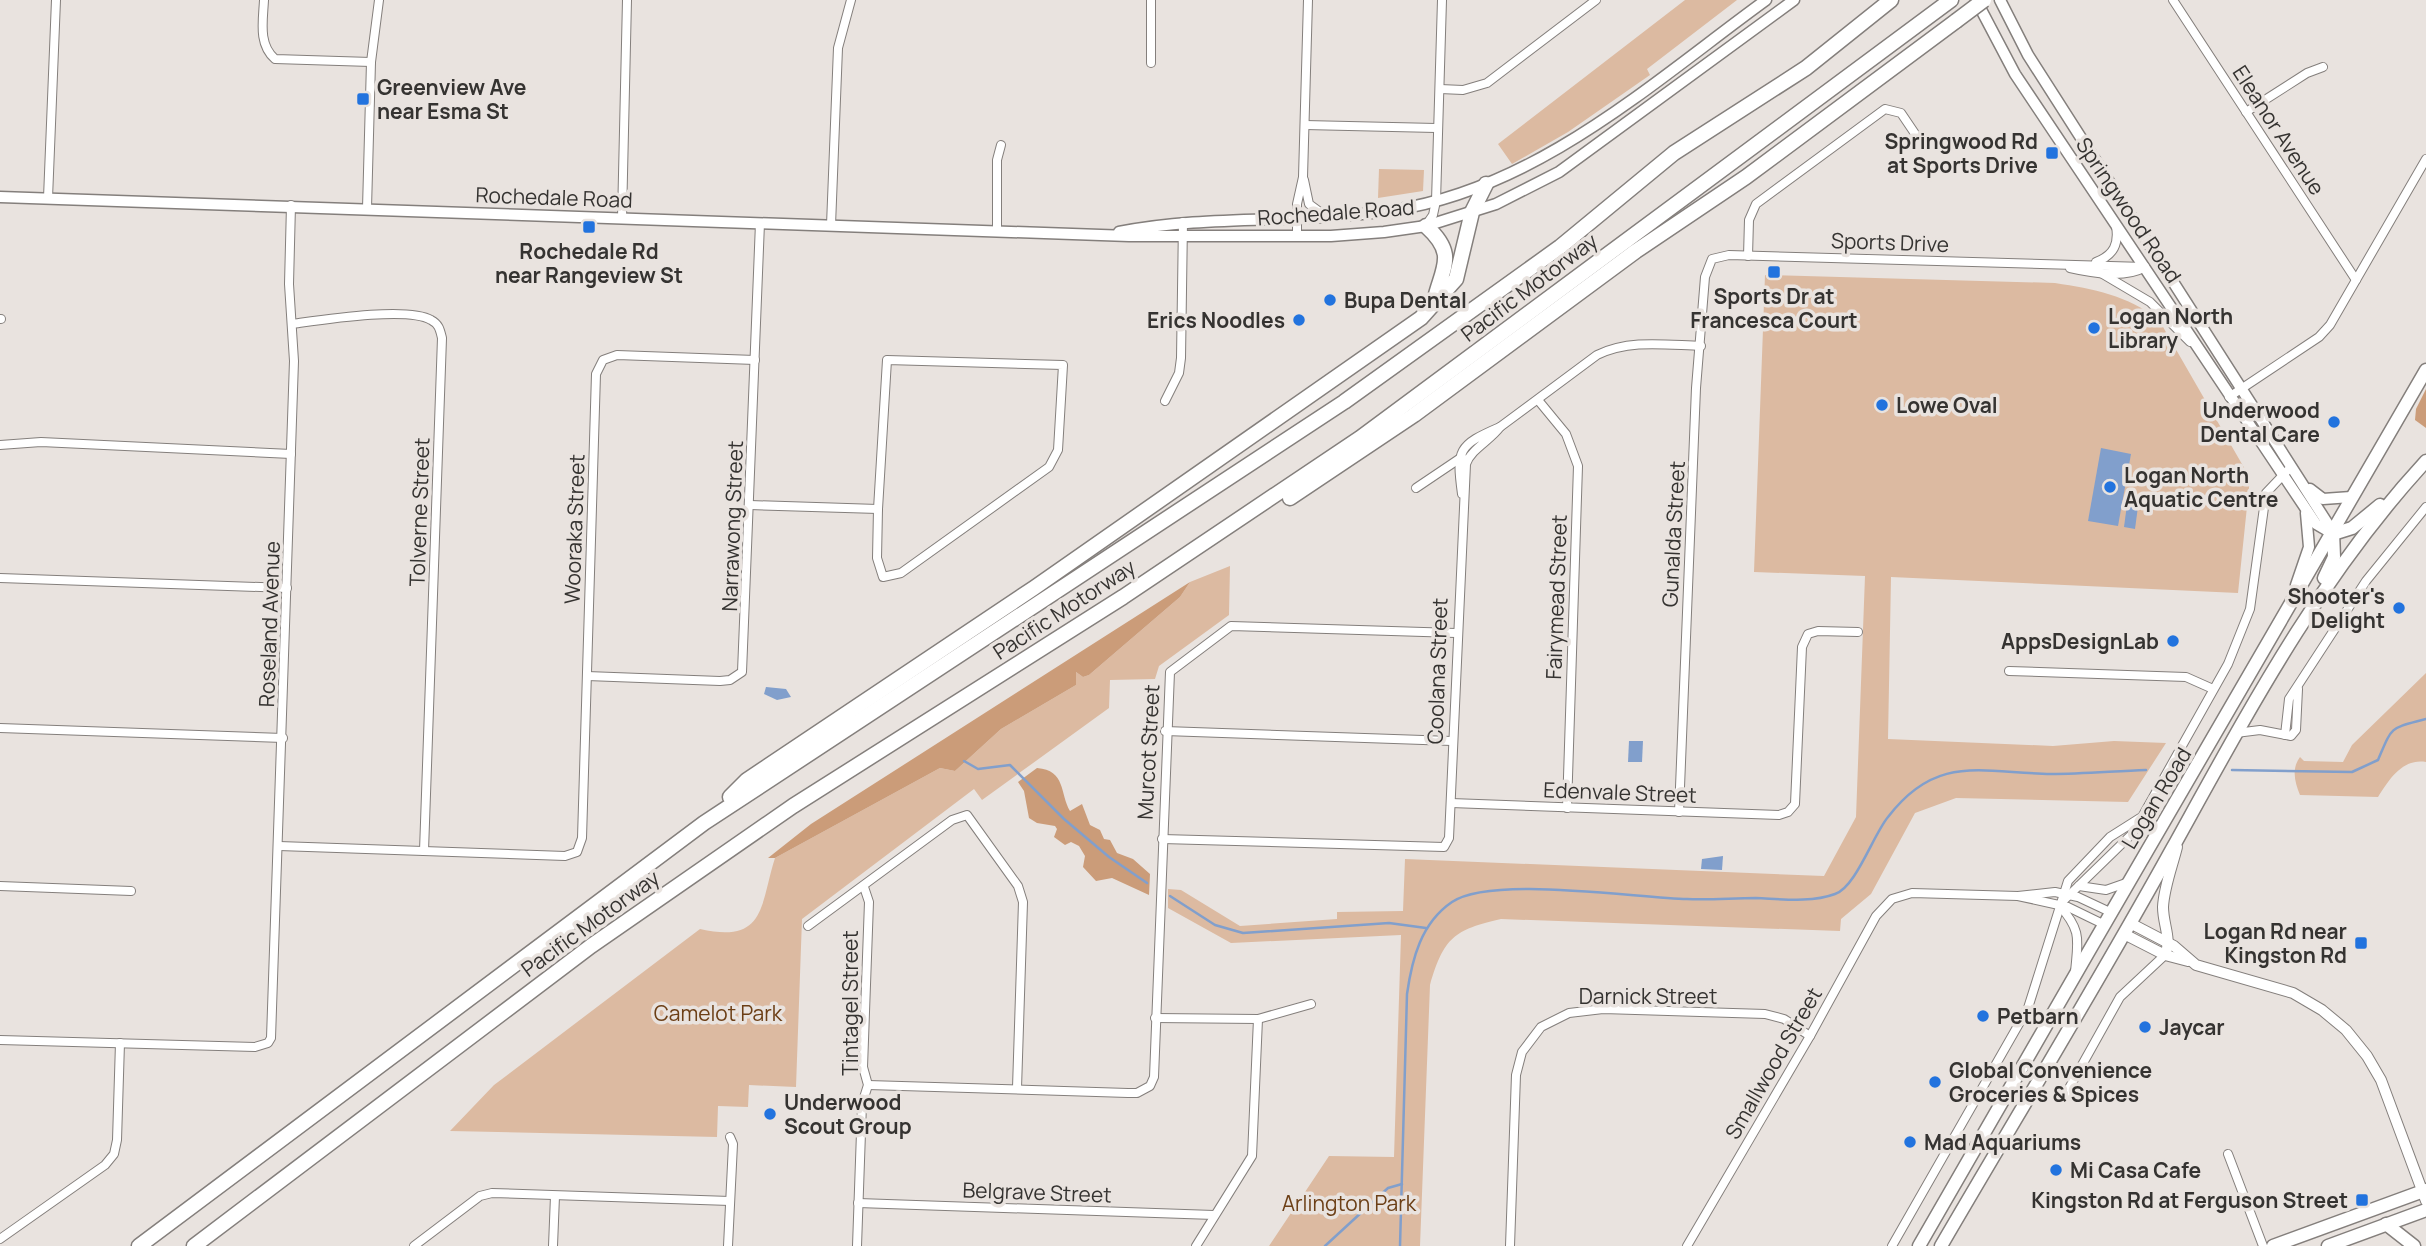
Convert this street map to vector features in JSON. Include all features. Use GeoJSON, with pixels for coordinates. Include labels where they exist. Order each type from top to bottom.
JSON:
{"type":"FeatureCollection","features":[{"type":"Feature","properties":{"kind":"highway","name":"Pacific Motorway"},"geometry":{"type":"LineString","coordinates":[[139,1246],[704,823],[1343,402],[1560,247],[1674,153],[1805,68],[1891,0]]}},
{"type":"Feature","properties":{"kind":"highway","name":"Pacific Motorway"},"geometry":{"type":"LineString","coordinates":[[194,1246],[614,930],[793,806],[1123,597],[1360,438],[1951,0]]}},
{"type":"Feature","properties":{"kind":"highway"},"geometry":{"type":"LineString","coordinates":[[1123,597],[1216,548],[1414,415],[1636,251],[1757,170],[1984,0]]}},
{"type":"Feature","properties":{"kind":"highway"},"geometry":{"type":"LineString","coordinates":[[704,823],[747,780],[1057,572],[1433,307],[1450,288],[1460,269],[1472,212],[1486,184]]}},
{"type":"Feature","properties":{"kind":"highway"},"geometry":{"type":"LineString","coordinates":[[1426,226],[1440,240],[1446,260],[1433,307]]}},
{"type":"Feature","properties":{"kind":"main road","name":"Rochedale Road"},"geometry":{"type":"LineString","coordinates":[[1107,234],[1183,222],[1394,210],[1436,201],[1486,184],[1536,160],[1591,127],[1766,0]]}},
{"type":"Feature","properties":{"kind":"main road","name":"Rochedale Road"},"geometry":{"type":"LineString","coordinates":[[0,197],[1183,238],[1384,232],[1426,226],[1472,212],[1513,197],[1559,172],[1794,0]]}},
{"type":"Feature","properties":{"kind":"main road","name":"Springwood Road"},"geometry":{"type":"LineString","coordinates":[[1976,0],[2007,61],[2229,397],[2316,524],[2333,533]]}},
{"type":"Feature","properties":{"kind":"main road","name":"Springwood Road"},"geometry":{"type":"LineString","coordinates":[[2000,0],[2028,55],[2212,338],[2333,533]]}},
{"type":"Feature","properties":{"kind":"main road","name":"Sports Drive"},"geometry":{"type":"LineString","coordinates":[[2145,267],[2160,258]]}},
{"type":"Feature","properties":{"kind":"main road"},"geometry":{"type":"LineString","coordinates":[[2211,369],[2221,368],[2212,338]]}},
{"type":"Feature","properties":{"kind":"main road","name":"Logan Road"},"geometry":{"type":"LineString","coordinates":[[1919,1246],[2126,883],[2284,617],[2426,370]]}},
{"type":"Feature","properties":{"kind":"main road","name":"Logan Road"},"geometry":{"type":"LineString","coordinates":[[1941,1246],[2127,928],[2234,734],[2311,607],[2368,527],[2426,461]]}},
{"type":"Feature","properties":{"kind":"main road"},"geometry":{"type":"LineString","coordinates":[[2305,485],[2323,499],[2351,497]]}},
{"type":"Feature","properties":{"kind":"main road"},"geometry":{"type":"LineString","coordinates":[[2311,607],[2334,557],[2333,533],[2352,527],[2402,488]]}},
{"type":"Feature","properties":{"kind":"main road"},"geometry":{"type":"LineString","coordinates":[[2284,617],[2309,547],[2305,508]]}},
{"type":"Feature","properties":{"kind":"main road"},"geometry":{"type":"LineString","coordinates":[[2106,918],[2127,928]]}},
{"type":"Feature","properties":{"kind":"main road"},"geometry":{"type":"LineString","coordinates":[[2273,1246],[2425,1194]]}},
{"type":"Feature","properties":{"kind":"main road"},"geometry":{"type":"LineString","coordinates":[[2328,1246],[2426,1210]]}},
{"type":"Feature","properties":{"kind":"main road"},"geometry":{"type":"LineString","coordinates":[[2386,1224],[2414,1246]]}},
{"type":"Feature","properties":{"kind":"street"},"geometry":{"type":"LineString","coordinates":[[48,198],[56,0]]}},
{"type":"Feature","properties":{"kind":"street"},"geometry":{"type":"LineString","coordinates":[[264,0],[263,41],[267,52],[275,59],[371,62]]}},
{"type":"Feature","properties":{"kind":"street"},"geometry":{"type":"LineString","coordinates":[[368,208],[371,62],[379,0]]}},
{"type":"Feature","properties":{"kind":"street"},"geometry":{"type":"LineString","coordinates":[[622,218],[627,0]]}},
{"type":"Feature","properties":{"kind":"street"},"geometry":{"type":"LineString","coordinates":[[831,225],[838,48],[851,0]]}},
{"type":"Feature","properties":{"kind":"street"},"geometry":{"type":"LineString","coordinates":[[1151,0],[1151,63]]}},
{"type":"Feature","properties":{"kind":"street"},"geometry":{"type":"LineString","coordinates":[[1297,236],[1295,217],[1303,177],[1308,0]]}},
{"type":"Feature","properties":{"kind":"street"},"geometry":{"type":"LineString","coordinates":[[1426,226],[1433,215],[1436,201],[1436,128],[1440,89],[1442,0]]}},
{"type":"Feature","properties":{"kind":"street"},"geometry":{"type":"LineString","coordinates":[[1440,89],[1463,90],[1487,83],[1596,0]]}},
{"type":"Feature","properties":{"kind":"street","name":"Eleanor Avenue"},"geometry":{"type":"LineString","coordinates":[[2173,0],[2356,280]]}},
{"type":"Feature","properties":{"kind":"street"},"geometry":{"type":"LineString","coordinates":[[2246,112],[2307,73],[2323,67]]}},
{"type":"Feature","properties":{"kind":"street"},"geometry":{"type":"LineString","coordinates":[[1748,256],[1749,220],[1756,204],[1885,109],[1901,113],[1924,146]]}},
{"type":"Feature","properties":{"kind":"street"},"geometry":{"type":"LineString","coordinates":[[1305,125],[1436,128]]}},
{"type":"Feature","properties":{"kind":"street"},"geometry":{"type":"LineString","coordinates":[[997,230],[997,160],[1001,145]]}},
{"type":"Feature","properties":{"kind":"street"},"geometry":{"type":"LineString","coordinates":[[2229,397],[2319,337],[2330,325],[2426,159]]}},
{"type":"Feature","properties":{"kind":"street"},"geometry":{"type":"LineString","coordinates":[[1303,177],[1310,204],[1324,215]]}},
{"type":"Feature","properties":{"kind":"street","name":"Roseland Avenue"},"geometry":{"type":"LineString","coordinates":[[120,1043],[256,1047],[268,1043],[273,1031],[295,361],[289,284],[291,205]]}},
{"type":"Feature","properties":{"kind":"street"},"geometry":{"type":"LineString","coordinates":[[2087,264],[2107,258],[2114,250],[2117,234],[2112,219]]}},
{"type":"Feature","properties":{"kind":"street"},"geometry":{"type":"LineString","coordinates":[[1165,401],[1179,373],[1181,358],[1183,222]]}},
{"type":"Feature","properties":{"kind":"street","name":"Narrawong Street"},"geometry":{"type":"LineString","coordinates":[[587,676],[720,681],[738,677],[744,664],[760,223]]}},
{"type":"Feature","properties":{"kind":"street","name":"Sports Drive"},"geometry":{"type":"LineString","coordinates":[[1712,259],[1748,256],[2067,267],[2101,273],[2134,273],[2145,267]]}},
{"type":"Feature","properties":{"kind":"street","name":"Gunalda Street"},"geometry":{"type":"LineString","coordinates":[[1679,812],[1696,388],[1702,346],[1705,277],[1712,259]]}},
{"type":"Feature","properties":{"kind":"street","name":"Sports Drive"},"geometry":{"type":"LineString","coordinates":[[2067,267],[2087,264],[2145,267]]}},
{"type":"Feature","properties":{"kind":"street","name":"Sports Drive"},"geometry":{"type":"LineString","coordinates":[[2101,273],[2150,302],[2199,352]]}},
{"type":"Feature","properties":{"kind":"street","name":"Tolverne Street"},"geometry":{"type":"LineString","coordinates":[[292,324],[365,315],[424,317],[434,321],[443,338],[424,851]]}},
{"type":"Feature","properties":{"kind":"street"},"geometry":{"type":"LineString","coordinates":[[1416,488],[1438,471],[1463,458],[1475,441],[1500,427],[1597,355],[1631,344],[1702,346]]}},
{"type":"Feature","properties":{"kind":"street","name":"Wooraka Street"},"geometry":{"type":"LineString","coordinates":[[424,851],[565,856],[578,852],[582,838],[596,374],[603,360],[617,355],[755,360]]}},
{"type":"Feature","properties":{"kind":"street"},"geometry":{"type":"LineString","coordinates":[[887,360],[1063,365],[1058,450],[1049,467],[901,573],[883,577],[877,558],[878,509],[887,360]]}},
{"type":"Feature","properties":{"kind":"street","name":"Fairymead Street"},"geometry":{"type":"LineString","coordinates":[[1538,400],[1566,435],[1578,466],[1567,808]]}},
{"type":"Feature","properties":{"kind":"street"},"geometry":{"type":"LineString","coordinates":[[0,444],[41,442],[157,450],[291,454]]}},
{"type":"Feature","properties":{"kind":"street","name":"Coolana Street"},"geometry":{"type":"LineString","coordinates":[[1462,494],[1460,476],[1463,458]]}},
{"type":"Feature","properties":{"kind":"street","name":"Coolana Street"},"geometry":{"type":"LineString","coordinates":[[1161,839],[1444,847],[1449,838],[1451,803],[1463,458]]}},
{"type":"Feature","properties":{"kind":"street","name":"Logan Road"},"geometry":{"type":"LineString","coordinates":[[2066,894],[2079,886],[2128,839],[2213,689],[2247,621],[2266,494],[2294,467]]}},
{"type":"Feature","properties":{"kind":"street"},"geometry":{"type":"LineString","coordinates":[[1438,471],[1452,471],[1460,476]]}},
{"type":"Feature","properties":{"kind":"street"},"geometry":{"type":"LineString","coordinates":[[750,505],[878,509]]}},
{"type":"Feature","properties":{"kind":"street"},"geometry":{"type":"LineString","coordinates":[[2234,734],[2260,730],[2285,735],[2295,734],[2295,706],[2300,683],[2366,581],[2426,507]]}},
{"type":"Feature","properties":{"kind":"street"},"geometry":{"type":"LineString","coordinates":[[0,578],[287,588]]}},
{"type":"Feature","properties":{"kind":"street","name":"Murcot Street"},"geometry":{"type":"LineString","coordinates":[[1017,1088],[1128,1093],[1144,1090],[1154,1077],[1165,731],[1170,672],[1231,626],[1456,633]]}},
{"type":"Feature","properties":{"kind":"street","name":"Edenvale Street"},"geometry":{"type":"LineString","coordinates":[[1451,803],[1779,815],[1788,812],[1796,804],[1802,647],[1808,634],[1818,631],[1858,632]]}},
{"type":"Feature","properties":{"kind":"street"},"geometry":{"type":"LineString","coordinates":[[2009,671],[2186,677],[2213,689]]}},
{"type":"Feature","properties":{"kind":"street"},"geometry":{"type":"LineString","coordinates":[[0,728],[283,738]]}},
{"type":"Feature","properties":{"kind":"street"},"geometry":{"type":"LineString","coordinates":[[1165,731],[1452,741]]}},
{"type":"Feature","properties":{"kind":"street"},"geometry":{"type":"LineString","coordinates":[[808,926],[952,820],[967,815],[1018,886],[1023,902],[1017,1088],[868,1085]]}},
{"type":"Feature","properties":{"kind":"street","name":"Logan Road"},"geometry":{"type":"LineString","coordinates":[[2059,905],[2073,875],[2107,840],[2141,817]]}},
{"type":"Feature","properties":{"kind":"street"},"geometry":{"type":"LineString","coordinates":[[2063,1099],[2120,997],[2165,955],[2170,944],[2164,917],[2164,899],[2180,833]]}},
{"type":"Feature","properties":{"kind":"street"},"geometry":{"type":"LineString","coordinates":[[279,846],[424,851]]}},
{"type":"Feature","properties":{"kind":"street"},"geometry":{"type":"LineString","coordinates":[[2079,886],[2106,890],[2126,883]]}},
{"type":"Feature","properties":{"kind":"street"},"geometry":{"type":"LineString","coordinates":[[0,886],[131,891]]}},
{"type":"Feature","properties":{"kind":"street","name":"Tintagel Street"},"geometry":{"type":"LineString","coordinates":[[857,1246],[862,1104],[868,1085],[863,1067],[869,902],[864,887]]}},
{"type":"Feature","properties":{"kind":"street","name":"Smallwood Street"},"geometry":{"type":"LineString","coordinates":[[1687,1246],[1876,916],[1892,899],[1912,893],[2018,896]]}},
{"type":"Feature","properties":{"kind":"street"},"geometry":{"type":"LineString","coordinates":[[2018,896],[2066,894],[2106,918]]}},
{"type":"Feature","properties":{"kind":"street"},"geometry":{"type":"LineString","coordinates":[[2018,896],[2106,918]]}},
{"type":"Feature","properties":{"kind":"street"},"geometry":{"type":"LineString","coordinates":[[2059,905],[2074,922],[2078,934],[2074,973]]}},
{"type":"Feature","properties":{"kind":"street"},"geometry":{"type":"LineString","coordinates":[[1892,1246],[2026,1012],[2059,905]]}},
{"type":"Feature","properties":{"kind":"street"},"geometry":{"type":"LineString","coordinates":[[2127,928],[2170,944],[2189,961]]}},
{"type":"Feature","properties":{"kind":"street"},"geometry":{"type":"LineString","coordinates":[[2127,928],[2165,955],[2218,973],[2293,993],[2322,1010],[2346,1030],[2367,1056],[2381,1080],[2425,1194]]}},
{"type":"Feature","properties":{"kind":"street"},"geometry":{"type":"LineString","coordinates":[[1155,1018],[1258,1019],[1311,1004]]}},
{"type":"Feature","properties":{"kind":"street","name":"Darnick Street"},"geometry":{"type":"LineString","coordinates":[[1510,1246],[1516,1075],[1522,1052],[1541,1027],[1569,1013],[1603,1009],[1765,1014],[1784,1019],[1810,1035]]}},
{"type":"Feature","properties":{"kind":"street"},"geometry":{"type":"LineString","coordinates":[[1196,1246],[1252,1156],[1258,1019]]}},
{"type":"Feature","properties":{"kind":"street"},"geometry":{"type":"LineString","coordinates":[[0,1040],[120,1043],[117,1140],[114,1154],[105,1165],[0,1239]]}},
{"type":"Feature","properties":{"kind":"street"},"geometry":{"type":"LineString","coordinates":[[728,1246],[733,1144],[730,1137]]}},
{"type":"Feature","properties":{"kind":"street"},"geometry":{"type":"LineString","coordinates":[[2228,1154],[2263,1246]]}},
{"type":"Feature","properties":{"kind":"street"},"geometry":{"type":"LineString","coordinates":[[414,1246],[480,1196],[492,1193],[730,1201]]}},
{"type":"Feature","properties":{"kind":"street"},"geometry":{"type":"LineString","coordinates":[[553,1246],[555,1196]]}},
{"type":"Feature","properties":{"kind":"street","name":"Belgrave Street"},"geometry":{"type":"LineString","coordinates":[[858,1203],[1214,1215]]}},
{"type":"Feature","properties":{"kind":"green space"},"geometry":{"type":"Polygon","coordinates":[[[1685,0],[1737,0],[1647,69],[1650,75],[1568,132],[1512,164],[1498,144],[1685,0]]]}},
{"type":"Feature","properties":{"kind":"green space"},"geometry":{"type":"Polygon","coordinates":[[[1379,169],[1424,170],[1423,191],[1378,198],[1379,169]]]}},
{"type":"Feature","properties":{"kind":"green space","name":"Arlington Park"},"geometry":{"type":"Polygon","coordinates":[[[1765,275],[2055,283],[2122,299],[2159,320],[2250,478],[2238,593],[1891,577],[1888,739],[2053,746],[2114,741],[2166,743],[2128,802],[1956,798],[1915,813],[1871,894],[1841,919],[1840,931],[1501,919],[1462,932],[1446,946],[1430,985],[1420,1246],[1269,1246],[1329,1156],[1394,1157],[1401,935],[1231,943],[1168,908],[1168,889],[1181,890],[1240,926],[1337,919],[1337,912],[1403,911],[1405,859],[1824,876],[1856,817],[1865,576],[1754,572],[1765,275]]]}},
{"type":"Feature","properties":{"kind":"green space","name":"Camelot Park"},"geometry":{"type":"Polygon","coordinates":[[[1230,566],[1229,615],[1159,666],[1155,679],[1110,680],[1109,708],[982,800],[974,789],[802,919],[796,1087],[749,1085],[748,1107],[718,1106],[717,1137],[450,1131],[494,1085],[700,929],[722,932],[737,931],[749,926],[762,905],[775,858],[940,768],[955,771],[1001,729],[1076,685],[1076,672],[1083,677],[1089,675],[1180,597],[1190,582],[1230,566]]]}},
{"type":"Feature","properties":{"kind":"green space"},"geometry":{"type":"Polygon","coordinates":[[[2426,673],[2426,762],[2410,763],[2403,767],[2378,797],[2300,795],[2295,771],[2300,757],[2304,761],[2343,762],[2352,745],[2426,673]]]}},
{"type":"Feature","properties":{"kind":"shaded area"},"geometry":{"type":"Polygon","coordinates":[[[2426,389],[2426,428],[2415,420],[2416,409],[2426,389]]]}},
{"type":"Feature","properties":{"kind":"shaded area"},"geometry":{"type":"Polygon","coordinates":[[[1190,582],[1180,597],[1089,675],[1083,677],[1076,672],[1076,685],[1001,729],[955,771],[940,768],[775,858],[768,858],[811,824],[1190,582]]]}},
{"type":"Feature","properties":{"kind":"shaded area"},"geometry":{"type":"Polygon","coordinates":[[[1037,768],[1053,773],[1058,778],[1070,811],[1082,804],[1090,825],[1100,830],[1104,839],[1110,840],[1117,853],[1133,859],[1150,874],[1149,895],[1112,878],[1096,881],[1083,867],[1085,856],[1079,846],[1071,842],[1065,845],[1054,837],[1057,829],[1055,826],[1037,823],[1029,818],[1024,791],[1018,782],[1037,768]]]}},
{"type":"Feature","properties":{"kind":"water","name":"Logan North Aquatic Centre"},"geometry":{"type":"Polygon","coordinates":[[[2101,448],[2131,454],[2118,526],[2088,521],[2101,448]]]}},
{"type":"Feature","properties":{"kind":"water"},"geometry":{"type":"Polygon","coordinates":[[[2128,497],[2139,499],[2135,529],[2124,527],[2128,497]]]}},
{"type":"Feature","properties":{"kind":"water"},"geometry":{"type":"Polygon","coordinates":[[[766,687],[786,689],[791,697],[777,700],[764,694],[766,687]]]}},
{"type":"Feature","properties":{"kind":"water"},"geometry":{"type":"Polygon","coordinates":[[[1629,741],[1643,741],[1642,762],[1628,762],[1629,741]]]}},
{"type":"Feature","properties":{"kind":"water"},"geometry":{"type":"Polygon","coordinates":[[[1723,856],[1722,870],[1701,869],[1702,859],[1723,856]]]}},
{"type":"Feature","properties":{"kind":"waterway"},"geometry":{"type":"LineString","coordinates":[[2232,770],[2352,772],[2378,760],[2394,730],[2426,719]]}},
{"type":"Feature","properties":{"kind":"waterway"},"geometry":{"type":"LineString","coordinates":[[964,761],[978,769],[1010,765],[1064,819],[1109,857],[1147,883]]}},
{"type":"Feature","properties":{"kind":"waterway"},"geometry":{"type":"LineString","coordinates":[[1400,1246],[1407,994],[1415,955],[1425,931],[1452,902],[1471,894],[1530,889],[1664,898],[1816,899],[1843,889],[1864,860],[1888,817],[1906,797],[1924,783],[1943,775],[1982,770],[2051,774],[2146,770]]}},
{"type":"Feature","properties":{"kind":"waterway"},"geometry":{"type":"LineString","coordinates":[[1170,896],[1215,925],[1243,933],[1389,923],[1426,928]]}},
{"type":"Feature","properties":{"kind":"waterway"},"geometry":{"type":"LineString","coordinates":[[1325,1246],[1388,1188],[1402,1184]]}},
{"type":"Feature","properties":{"kind":"place","name":"Greenview Ave near Esma St"},"geometry":{"type":"Point","coordinates":[363,99]}},
{"type":"Feature","properties":{"kind":"place","name":"Springwood Rd at Sports Drive"},"geometry":{"type":"Point","coordinates":[2052,153]}},
{"type":"Feature","properties":{"kind":"place","name":"Rochedale Rd near Rangeview St"},"geometry":{"type":"Point","coordinates":[589,227]}},
{"type":"Feature","properties":{"kind":"place","name":"Sports Dr at Francesca Court"},"geometry":{"type":"Point","coordinates":[1774,272]}},
{"type":"Feature","properties":{"kind":"place","name":"Bupa Dental"},"geometry":{"type":"Point","coordinates":[1330,300]}},
{"type":"Feature","properties":{"kind":"place","name":"Erics Noodles"},"geometry":{"type":"Point","coordinates":[1299,320]}},
{"type":"Feature","properties":{"kind":"place","name":"Logan North Library"},"geometry":{"type":"Point","coordinates":[2094,328]}},
{"type":"Feature","properties":{"kind":"place","name":"Lowe Oval"},"geometry":{"type":"Point","coordinates":[1882,405]}},
{"type":"Feature","properties":{"kind":"place","name":"Underwood Dental Care"},"geometry":{"type":"Point","coordinates":[2334,422]}},
{"type":"Feature","properties":{"kind":"place","name":"Logan North Aquatic Centre"},"geometry":{"type":"Point","coordinates":[2110,487]}},
{"type":"Feature","properties":{"kind":"place","name":"Shooter's Delight"},"geometry":{"type":"Point","coordinates":[2399,608]}},
{"type":"Feature","properties":{"kind":"place","name":"AppsDesignLab"},"geometry":{"type":"Point","coordinates":[2173,641]}},
{"type":"Feature","properties":{"kind":"place","name":"Logan Rd near Kingston Rd"},"geometry":{"type":"Point","coordinates":[2361,943]}},
{"type":"Feature","properties":{"kind":"place","name":"Petbarn"},"geometry":{"type":"Point","coordinates":[1983,1016]}},
{"type":"Feature","properties":{"kind":"place","name":"Jaycar"},"geometry":{"type":"Point","coordinates":[2145,1027]}},
{"type":"Feature","properties":{"kind":"place","name":"Global Convenience Groceries & Spices"},"geometry":{"type":"Point","coordinates":[1935,1082]}},
{"type":"Feature","properties":{"kind":"place","name":"Underwood Scout Group"},"geometry":{"type":"Point","coordinates":[770,1114]}},
{"type":"Feature","properties":{"kind":"place","name":"Mad Aquariums"},"geometry":{"type":"Point","coordinates":[1910,1142]}},
{"type":"Feature","properties":{"kind":"place","name":"Mi Casa Cafe"},"geometry":{"type":"Point","coordinates":[2056,1170]}},
{"type":"Feature","properties":{"kind":"place","name":"Kingston Rd at Ferguson Street"},"geometry":{"type":"Point","coordinates":[2362,1200]}}]}
